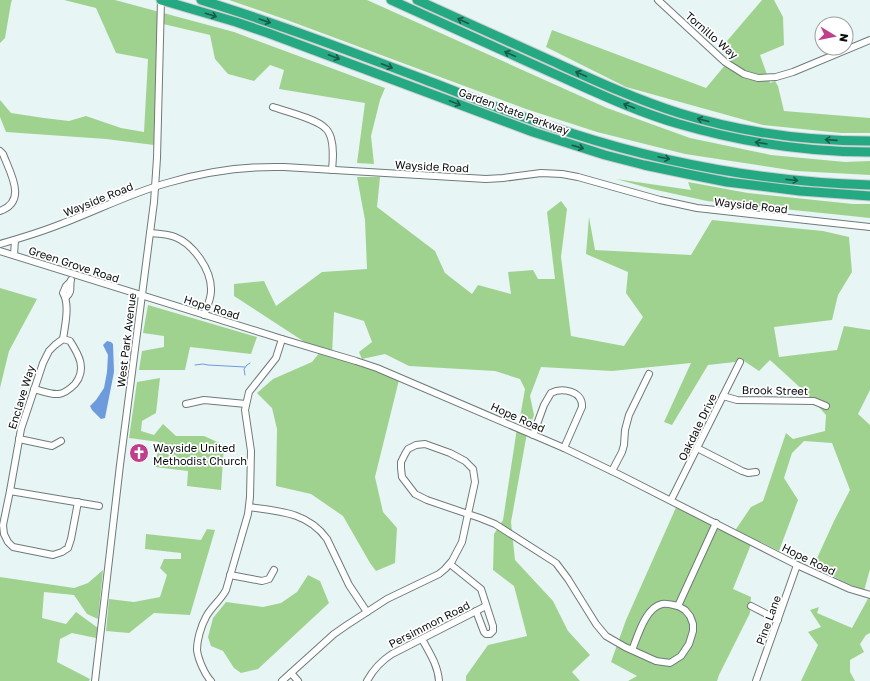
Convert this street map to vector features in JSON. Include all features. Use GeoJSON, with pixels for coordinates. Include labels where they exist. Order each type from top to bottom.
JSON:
{"type":"FeatureCollection","features":[{"type":"Feature","properties":{"kind":"highway","name":"Garden State Parkway"},"geometry":{"type":"LineString","coordinates":[[161,0],[268,33],[527,130],[605,155],[644,165],[727,182],[800,191],[870,196]]}},
{"type":"Feature","properties":{"kind":"highway","name":"Garden State Parkway"},"geometry":{"type":"LineString","coordinates":[[201,0],[296,32],[535,122],[619,147],[689,164],[731,172],[806,181],[870,185]]}},
{"type":"Feature","properties":{"kind":"highway"},"geometry":{"type":"LineString","coordinates":[[391,0],[597,93],[679,124],[715,134],[762,143],[806,149],[870,152]]}},
{"type":"Feature","properties":{"kind":"highway"},"geometry":{"type":"LineString","coordinates":[[417,0],[601,84],[678,112],[730,126],[784,136],[870,142]]}},
{"type":"Feature","properties":{"kind":"street","name":"West Park Avenue"},"geometry":{"type":"LineString","coordinates":[[95,681],[111,538],[156,187],[161,0]]}},
{"type":"Feature","properties":{"kind":"street","name":"Tornillo Way"},"geometry":{"type":"LineString","coordinates":[[658,0],[725,62],[744,74],[758,78],[776,77],[793,72],[870,40]]}},
{"type":"Feature","properties":{"kind":"street"},"geometry":{"type":"LineString","coordinates":[[273,107],[313,121],[325,127],[329,132],[333,146],[332,170]]}},
{"type":"Feature","properties":{"kind":"street"},"geometry":{"type":"LineString","coordinates":[[0,150],[3,154],[16,192],[13,203],[9,207],[0,211]]}},
{"type":"Feature","properties":{"kind":"street","name":"Wayside Road"},"geometry":{"type":"LineString","coordinates":[[0,244],[60,225],[156,187],[176,181],[202,175],[260,167],[284,167],[486,179],[541,173],[562,174],[578,177],[660,200],[697,208],[870,227]]}},
{"type":"Feature","properties":{"kind":"street"},"geometry":{"type":"LineString","coordinates":[[150,233],[166,234],[179,239],[191,248],[203,263],[210,281],[211,290],[204,315]]}},
{"type":"Feature","properties":{"kind":"street"},"geometry":{"type":"LineString","coordinates":[[14,255],[15,240]]}},
{"type":"Feature","properties":{"kind":"street","name":"Green Grove Road"},"geometry":{"type":"LineString","coordinates":[[0,251],[142,296]]}},
{"type":"Feature","properties":{"kind":"street"},"geometry":{"type":"LineString","coordinates":[[34,389],[59,394],[70,389],[78,380],[81,371],[81,362],[70,341],[63,339],[67,306],[66,297],[63,293],[73,274]]}},
{"type":"Feature","properties":{"kind":"street","name":"Hope Road"},"geometry":{"type":"LineString","coordinates":[[142,296],[377,368],[564,448],[671,500],[797,565],[850,589],[870,596]]}},
{"type":"Feature","properties":{"kind":"street","name":"Enclave Way"},"geometry":{"type":"LineString","coordinates":[[63,339],[49,352],[43,363],[21,429],[3,526],[4,534],[8,542],[13,547],[53,555],[62,552],[68,548],[71,539],[78,502]]}},
{"type":"Feature","properties":{"kind":"street"},"geometry":{"type":"LineString","coordinates":[[211,681],[203,668],[197,650],[198,641],[200,631],[206,617],[226,590],[248,514],[250,497],[250,451],[245,410],[246,404],[249,392],[276,358],[282,340]]}},
{"type":"Feature","properties":{"kind":"street","name":"Oakdale Drive"},"geometry":{"type":"LineString","coordinates":[[671,500],[740,362]]}},
{"type":"Feature","properties":{"kind":"street"},"geometry":{"type":"LineString","coordinates":[[612,471],[622,452],[629,415],[649,374]]}},
{"type":"Feature","properties":{"kind":"street"},"geometry":{"type":"LineString","coordinates":[[533,435],[544,405],[551,393],[569,391],[574,393],[580,398],[582,407],[564,448]]}},
{"type":"Feature","properties":{"kind":"street","name":"Brook Street"},"geometry":{"type":"LineString","coordinates":[[723,396],[737,400],[814,401],[826,406]]}},
{"type":"Feature","properties":{"kind":"street"},"geometry":{"type":"LineString","coordinates":[[186,404],[204,400],[246,404]]}},
{"type":"Feature","properties":{"kind":"street"},"geometry":{"type":"LineString","coordinates":[[19,439],[52,446],[61,441]]}},
{"type":"Feature","properties":{"kind":"street"},"geometry":{"type":"LineString","coordinates":[[282,681],[334,634],[387,599],[439,574],[452,561],[462,542],[468,514],[475,482],[472,469],[465,461],[450,453],[426,444],[416,445],[408,449],[401,462],[402,477],[415,494],[427,500],[468,514],[495,524],[556,563],[568,579],[596,624],[606,636],[625,647],[656,661],[670,663],[681,656],[689,644],[693,631],[693,624],[690,616],[685,610],[678,606],[664,604],[654,608],[648,614],[632,650]]}},
{"type":"Feature","properties":{"kind":"street"},"geometry":{"type":"LineString","coordinates":[[697,448],[742,471],[748,473],[756,472]]}},
{"type":"Feature","properties":{"kind":"street"},"geometry":{"type":"LineString","coordinates":[[10,491],[99,506]]}},
{"type":"Feature","properties":{"kind":"street"},"geometry":{"type":"LineString","coordinates":[[249,507],[293,514],[301,517],[322,532],[327,539],[349,585],[367,612]]}},
{"type":"Feature","properties":{"kind":"street"},"geometry":{"type":"LineString","coordinates":[[678,606],[716,523]]}},
{"type":"Feature","properties":{"kind":"street"},"geometry":{"type":"LineString","coordinates":[[450,564],[481,589],[493,626],[493,631],[490,634],[486,634],[484,632],[476,611]]}},
{"type":"Feature","properties":{"kind":"street","name":"Pine Lane"},"geometry":{"type":"LineString","coordinates":[[756,681],[797,565]]}},
{"type":"Feature","properties":{"kind":"street"},"geometry":{"type":"LineString","coordinates":[[230,575],[262,582],[269,579],[274,570]]}},
{"type":"Feature","properties":{"kind":"street","name":"Persimmon Road"},"geometry":{"type":"LineString","coordinates":[[367,681],[372,673],[386,658],[486,606]]}},
{"type":"Feature","properties":{"kind":"street"},"geometry":{"type":"LineString","coordinates":[[751,606],[778,620]]}},
{"type":"Feature","properties":{"kind":"street"},"geometry":{"type":"LineString","coordinates":[[422,639],[437,669],[439,681]]}},
{"type":"Feature","properties":{"kind":"street"},"geometry":{"type":"LineString","coordinates":[[291,673],[298,681]]}},
{"type":"Feature","properties":{"kind":"green space"},"geometry":{"type":"Polygon","coordinates":[[[0,0],[12,0],[5,38],[0,43],[0,0]]]}},
{"type":"Feature","properties":{"kind":"green space"},"geometry":{"type":"Polygon","coordinates":[[[64,0],[115,0],[234,32],[385,88],[380,100],[371,136],[374,164],[357,163],[365,103],[279,89],[284,70],[270,65],[254,81],[228,74],[215,59],[210,35],[159,23],[154,145],[106,139],[6,132],[0,117],[0,100],[11,113],[69,121],[86,116],[121,128],[144,132],[148,59],[116,53],[96,8],[64,0]]]}},
{"type":"Feature","properties":{"kind":"green space"},"geometry":{"type":"Polygon","coordinates":[[[229,0],[367,0],[607,108],[690,138],[771,155],[845,162],[870,161],[870,175],[796,171],[685,154],[597,132],[526,109],[287,20],[229,0]]]}},
{"type":"Feature","properties":{"kind":"green space"},"geometry":{"type":"Polygon","coordinates":[[[762,0],[774,0],[783,17],[784,45],[760,55],[770,83],[775,81],[778,86],[784,111],[870,118],[870,133],[841,133],[763,125],[626,87],[546,47],[552,30],[706,88],[731,58],[721,48],[762,0]]]}},
{"type":"Feature","properties":{"kind":"green space"},"geometry":{"type":"Polygon","coordinates":[[[357,177],[380,177],[377,207],[435,251],[445,273],[472,294],[478,285],[511,294],[508,272],[533,270],[538,279],[555,279],[547,212],[561,201],[567,209],[561,257],[571,336],[624,346],[643,317],[626,293],[628,272],[586,254],[589,217],[595,250],[691,255],[712,220],[823,231],[849,237],[852,272],[838,295],[832,320],[774,327],[779,357],[837,350],[844,326],[870,330],[870,390],[858,414],[870,425],[870,569],[864,591],[813,567],[850,490],[832,443],[804,441],[792,453],[784,478],[798,500],[779,551],[761,542],[752,542],[733,589],[751,597],[750,613],[717,681],[628,681],[637,676],[611,662],[626,620],[678,503],[734,532],[751,507],[763,501],[786,433],[793,439],[825,431],[826,415],[805,392],[770,360],[759,371],[744,361],[708,365],[672,425],[664,422],[691,363],[612,371],[541,367],[530,396],[534,415],[529,429],[519,423],[525,389],[520,379],[495,371],[409,366],[385,354],[362,359],[359,352],[372,342],[364,321],[334,312],[332,355],[399,380],[375,477],[383,512],[397,528],[395,563],[376,571],[343,516],[311,494],[276,486],[277,429],[272,408],[257,393],[273,379],[312,362],[320,352],[234,296],[234,284],[264,281],[276,306],[322,272],[367,269],[365,220],[357,177]]]}},
{"type":"Feature","properties":{"kind":"green space"},"geometry":{"type":"Polygon","coordinates":[[[616,179],[691,190],[688,182],[748,193],[853,204],[870,204],[870,218],[707,201],[652,189],[616,179]]]}},
{"type":"Feature","properties":{"kind":"green space"},"geometry":{"type":"Polygon","coordinates":[[[0,288],[37,299],[9,351],[0,388],[0,288]]]}},
{"type":"Feature","properties":{"kind":"green space"},"geometry":{"type":"Polygon","coordinates":[[[148,305],[257,337],[251,354],[190,347],[185,370],[139,370],[142,351],[164,347],[164,336],[143,333],[148,305]]]}},
{"type":"Feature","properties":{"kind":"green space"},"geometry":{"type":"Polygon","coordinates":[[[160,378],[156,413],[142,421],[141,431],[154,435],[163,424],[176,436],[204,436],[224,445],[221,490],[187,486],[188,471],[155,467],[159,442],[129,438],[137,382],[160,378]]]}},
{"type":"Feature","properties":{"kind":"green space"},"geometry":{"type":"Polygon","coordinates":[[[517,428],[527,433],[511,522],[515,560],[553,601],[568,631],[590,655],[572,672],[580,681],[466,681],[466,676],[488,645],[527,636],[514,586],[493,570],[494,534],[503,520],[517,428]]]}},
{"type":"Feature","properties":{"kind":"green space"},"geometry":{"type":"Polygon","coordinates":[[[207,529],[215,530],[190,615],[154,613],[129,633],[106,631],[109,599],[134,602],[160,597],[167,575],[160,568],[164,559],[181,559],[181,553],[145,549],[146,534],[201,540],[207,529]]]}},
{"type":"Feature","properties":{"kind":"green space"},"geometry":{"type":"Polygon","coordinates":[[[103,570],[98,619],[87,614],[74,595],[44,592],[42,618],[66,624],[76,612],[98,628],[96,638],[72,633],[60,639],[57,662],[90,679],[89,681],[0,681],[0,577],[74,588],[88,583],[103,570]]]}},
{"type":"Feature","properties":{"kind":"green space"},"geometry":{"type":"Polygon","coordinates":[[[308,575],[320,581],[329,603],[258,669],[241,673],[234,668],[223,651],[211,646],[208,637],[213,618],[226,602],[263,607],[281,603],[297,592],[308,575]]]}},
{"type":"Feature","properties":{"kind":"green space"},"geometry":{"type":"Polygon","coordinates":[[[870,595],[870,633],[866,635],[860,644],[864,652],[850,660],[850,672],[855,681],[801,681],[818,645],[808,632],[821,627],[810,610],[819,607],[817,613],[852,628],[870,595]]]}},
{"type":"Feature","properties":{"kind":"water"},"geometry":{"type":"Polygon","coordinates":[[[107,341],[113,344],[114,372],[105,418],[101,419],[90,406],[104,388],[108,355],[103,345],[107,341]]]}},
{"type":"Feature","properties":{"kind":"waterway"},"geometry":{"type":"LineString","coordinates":[[245,375],[244,369],[250,363]]}},
{"type":"Feature","properties":{"kind":"waterway"},"geometry":{"type":"LineString","coordinates":[[195,365],[203,364],[245,367]]}},
{"type":"Feature","properties":{"kind":"place","name":"Wayside United Methodist Church"},"geometry":{"type":"Point","coordinates":[139,453]}}]}
